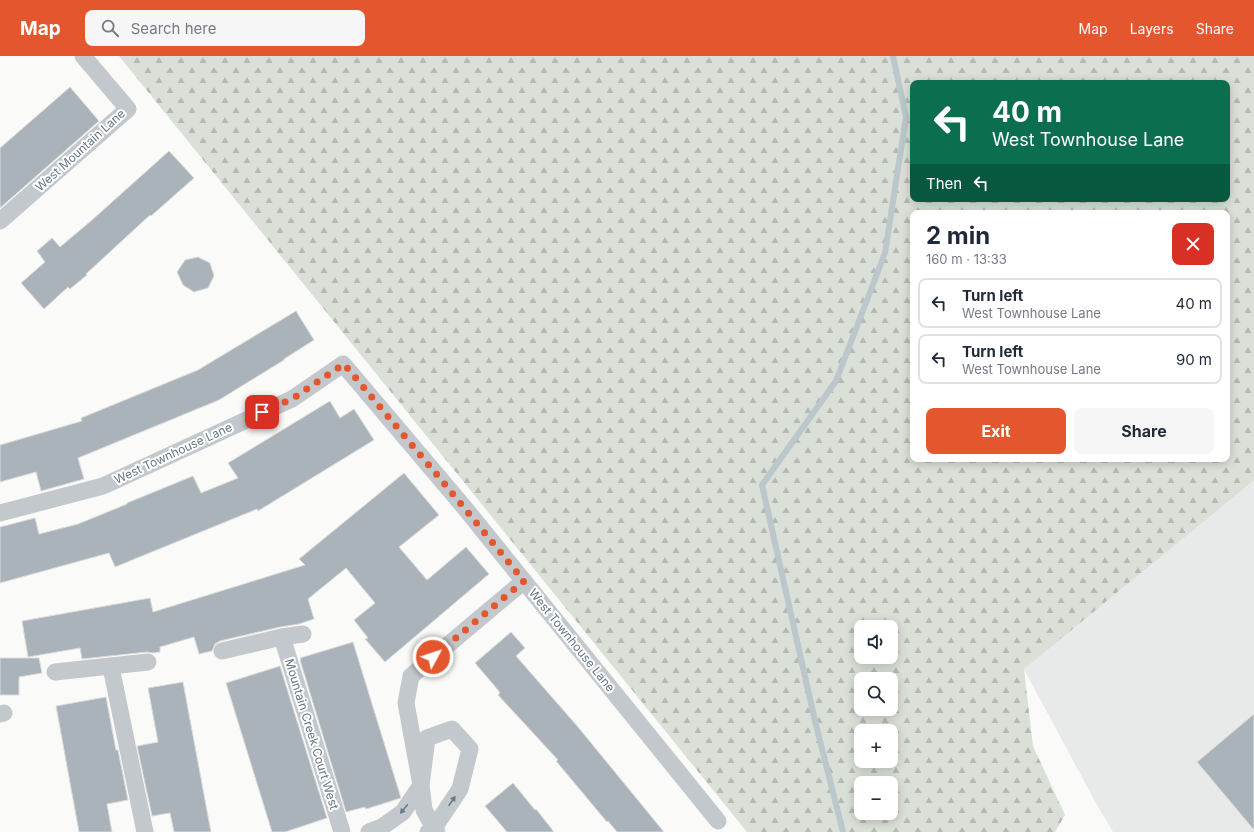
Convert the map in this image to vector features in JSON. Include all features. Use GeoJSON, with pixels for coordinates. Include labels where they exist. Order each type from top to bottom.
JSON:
{"type":"FeatureCollection","features":[{"type":"Feature","properties":{"kind":"street","name":"West Mountain Lane"},"geometry":{"type":"LineString","coordinates":[[0,221],[128,109],[83,56]]}},
{"type":"Feature","properties":{"kind":"street","name":"West Townhouse Lane"},"geometry":{"type":"LineString","coordinates":[[0,512],[103,486],[292,399],[344,364],[443,482],[718,821]]}},
{"type":"Feature","properties":{"kind":"street"},"geometry":{"type":"LineString","coordinates":[[433,831],[424,810],[406,703],[411,676],[524,581]]}},
{"type":"Feature","properties":{"kind":"street"},"geometry":{"type":"LineString","coordinates":[[222,651],[282,637],[303,634]]}},
{"type":"Feature","properties":{"kind":"street","name":"Mountain Creek Court West"},"geometry":{"type":"LineString","coordinates":[[282,637],[342,832]]}},
{"type":"Feature","properties":{"kind":"street"},"geometry":{"type":"LineString","coordinates":[[56,672],[148,662]]}},
{"type":"Feature","properties":{"kind":"street"},"geometry":{"type":"LineString","coordinates":[[111,667],[145,832]]}},
{"type":"Feature","properties":{"kind":"street"},"geometry":{"type":"LineString","coordinates":[[369,832],[382,827],[403,812],[421,785],[427,738],[452,729],[470,749],[460,790],[433,831]]}},
{"type":"Feature","properties":{"kind":"shaded area"},"geometry":{"type":"Polygon","coordinates":[[[1254,471],[1254,832],[1113,832],[1020,662],[1254,471]]]}},
{"type":"Feature","properties":{"kind":"green space"},"geometry":{"type":"Polygon","coordinates":[[[119,56],[1254,56],[1254,480],[1024,669],[1033,746],[1065,815],[1055,832],[747,832],[119,56]]]}},
{"type":"Feature","properties":{"kind":"building"},"geometry":{"type":"Polygon","coordinates":[[[70,87],[99,121],[0,208],[0,148],[70,87]]]}},
{"type":"Feature","properties":{"kind":"building"},"geometry":{"type":"Polygon","coordinates":[[[169,151],[194,178],[151,216],[150,215],[86,274],[87,275],[70,289],[68,287],[44,309],[21,283],[45,262],[37,251],[52,238],[60,247],[169,151]]]}},
{"type":"Feature","properties":{"kind":"building"},"geometry":{"type":"Polygon","coordinates":[[[198,257],[210,263],[214,276],[208,288],[194,292],[183,285],[177,272],[185,260],[198,257]]]}},
{"type":"Feature","properties":{"kind":"building"},"geometry":{"type":"Polygon","coordinates":[[[296,311],[314,340],[219,400],[78,458],[84,479],[41,491],[36,472],[0,482],[0,445],[82,421],[81,418],[198,370],[296,311]]]}},
{"type":"Feature","properties":{"kind":"building"},"geometry":{"type":"Polygon","coordinates":[[[330,401],[340,418],[354,409],[374,440],[258,511],[257,509],[115,567],[109,553],[0,583],[0,527],[35,518],[39,534],[78,524],[193,476],[201,493],[238,478],[228,463],[330,401]]]}},
{"type":"Feature","properties":{"kind":"building"},"geometry":{"type":"Polygon","coordinates":[[[404,473],[439,515],[399,547],[427,580],[466,547],[489,574],[385,662],[365,639],[368,638],[354,620],[375,603],[346,568],[308,599],[314,619],[299,624],[220,641],[215,644],[212,651],[199,654],[194,637],[160,647],[160,652],[152,653],[147,652],[82,659],[80,648],[28,657],[22,621],[150,598],[153,612],[305,565],[299,559],[404,473]]]}},
{"type":"Feature","properties":{"kind":"building"},"geometry":{"type":"Polygon","coordinates":[[[511,632],[525,648],[516,656],[578,727],[664,832],[617,832],[556,761],[558,760],[498,695],[500,693],[498,690],[475,663],[511,632]]]}},
{"type":"Feature","properties":{"kind":"building"},"geometry":{"type":"Polygon","coordinates":[[[353,642],[401,798],[366,809],[365,807],[346,812],[300,658],[353,642]]]}},
{"type":"Feature","properties":{"kind":"building"},"geometry":{"type":"Polygon","coordinates":[[[0,658],[39,658],[42,673],[19,677],[19,695],[0,695],[0,658]]]}},
{"type":"Feature","properties":{"kind":"building"},"geometry":{"type":"Polygon","coordinates":[[[280,666],[327,818],[285,832],[272,832],[226,683],[280,666]]]}},
{"type":"Feature","properties":{"kind":"building"},"geometry":{"type":"Polygon","coordinates":[[[183,682],[211,832],[174,832],[170,813],[152,816],[137,746],[158,742],[148,688],[183,682]]]}},
{"type":"Feature","properties":{"kind":"building"},"geometry":{"type":"Polygon","coordinates":[[[106,697],[116,750],[118,750],[128,800],[107,804],[112,832],[79,832],[56,706],[106,697]]]}},
{"type":"Feature","properties":{"kind":"building"},"geometry":{"type":"Polygon","coordinates":[[[1254,714],[1254,830],[1197,762],[1254,714]]]}},
{"type":"Feature","properties":{"kind":"building"},"geometry":{"type":"Polygon","coordinates":[[[513,783],[554,832],[507,832],[485,806],[513,783]]]}},
{"type":"Feature","properties":{"kind":"waterway"},"geometry":{"type":"LineString","coordinates":[[843,832],[815,721],[762,485],[836,381],[885,253],[906,117],[893,56]]}},
{"type":"Feature","properties":{"kind":"route"},"geometry":{"type":"LineString","coordinates":[[262,412],[292,399],[344,364],[524,581],[433,657]]}}]}
